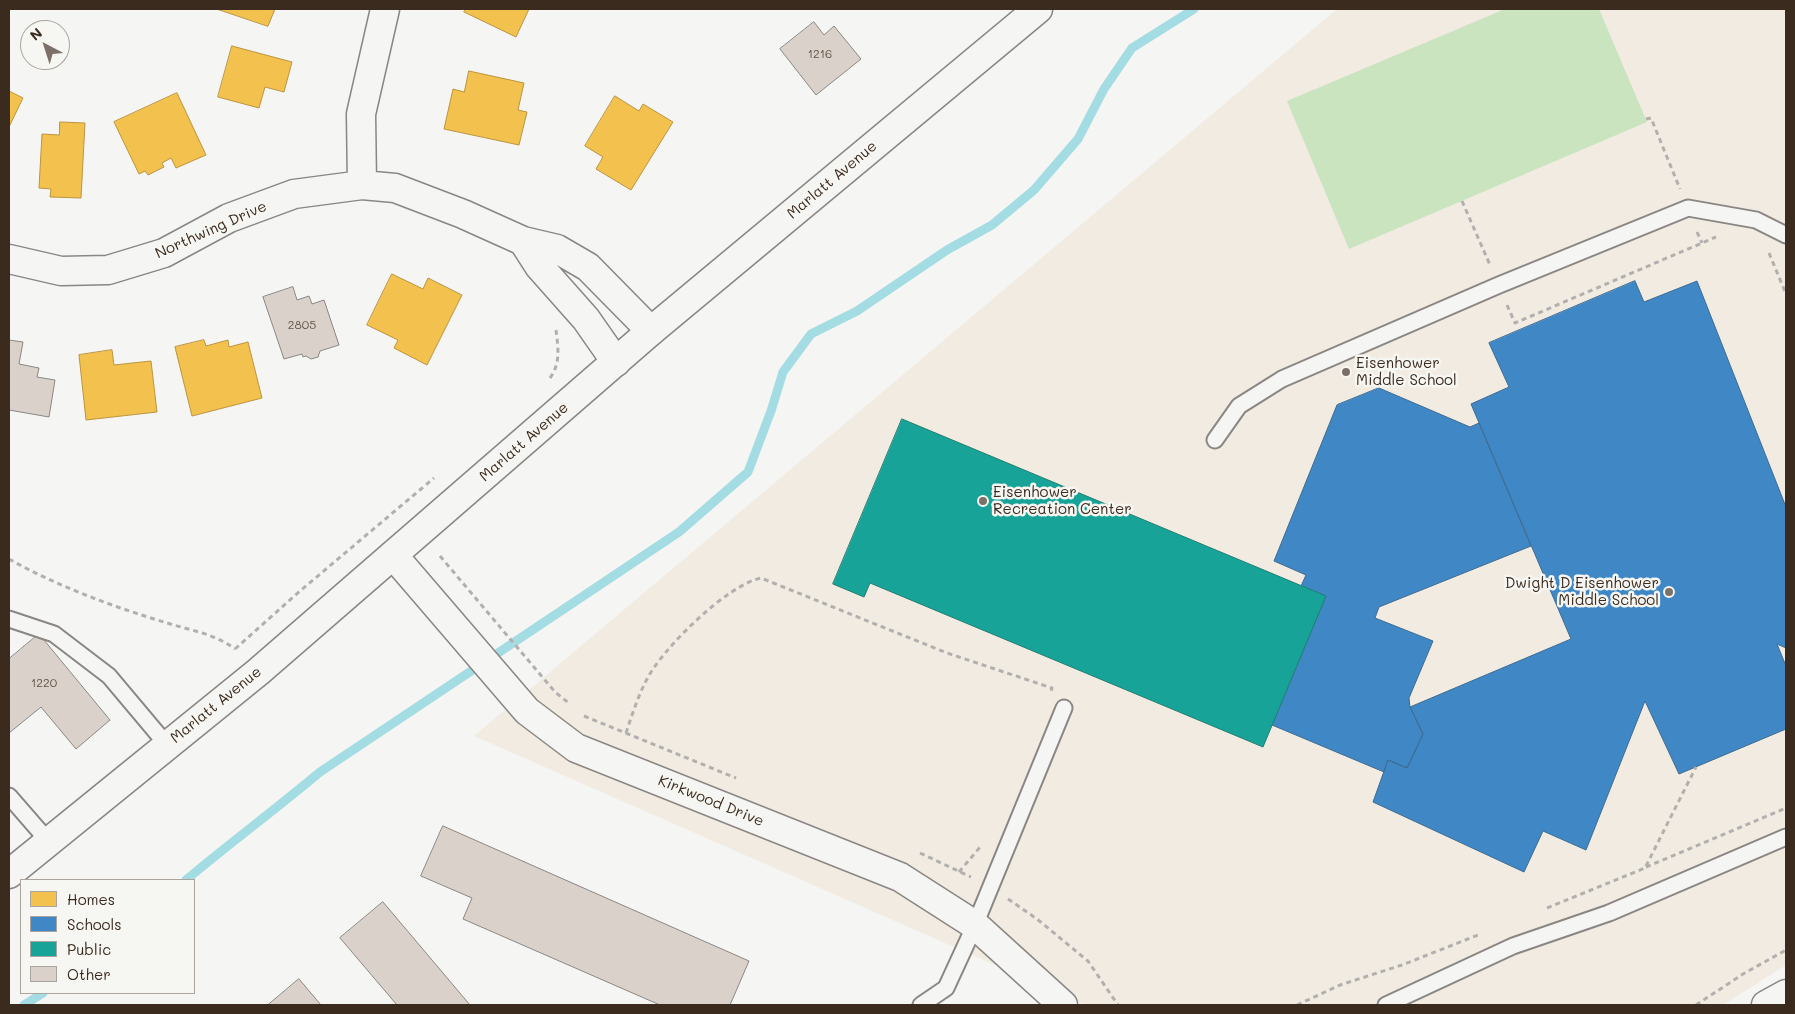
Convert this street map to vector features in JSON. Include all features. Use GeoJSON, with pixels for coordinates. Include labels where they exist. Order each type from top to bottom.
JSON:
{"type":"FeatureCollection","features":[{"type":"Feature","properties":{"kind":"street"},"geometry":{"type":"LineString","coordinates":[[362,185],[361,114],[385,9]]}},
{"type":"Feature","properties":{"kind":"street","name":"Marlatt Avenue"},"geometry":{"type":"LineString","coordinates":[[9,874],[258,672],[651,331],[1038,9]]}},
{"type":"Feature","properties":{"kind":"street","name":"Northwing Drive"},"geometry":{"type":"LineString","coordinates":[[9,259],[61,271],[108,270],[164,253],[229,218],[294,194],[362,185],[395,188],[463,214],[523,242],[556,249],[588,267],[651,331]]}},
{"type":"Feature","properties":{"kind":"street"},"geometry":{"type":"LineString","coordinates":[[523,242],[539,266],[586,319],[616,362]]}},
{"type":"Feature","properties":{"kind":"street","name":"Kirkwood Drive"},"geometry":{"type":"LineString","coordinates":[[393,555],[527,711],[576,748],[900,877],[975,925],[1063,1005]]}},
{"type":"Feature","properties":{"kind":"street"},"geometry":{"type":"LineString","coordinates":[[1766,1005],[1786,994]]}},
{"type":"Feature","properties":{"kind":"lane"},"geometry":{"type":"LineString","coordinates":[[1215,440],[1239,406],[1282,379],[1499,285],[1688,208],[1756,220],[1786,235]]}},
{"type":"Feature","properties":{"kind":"lane"},"geometry":{"type":"LineString","coordinates":[[9,619],[54,634],[109,676],[167,745]]}},
{"type":"Feature","properties":{"kind":"lane"},"geometry":{"type":"LineString","coordinates":[[921,1005],[946,988],[975,925],[1064,708]]}},
{"type":"Feature","properties":{"kind":"lane"},"geometry":{"type":"LineString","coordinates":[[9,796],[49,842]]}},
{"type":"Feature","properties":{"kind":"lane"},"geometry":{"type":"LineString","coordinates":[[1386,1005],[1513,946],[1609,913],[1786,837]]}},
{"type":"Feature","properties":{"kind":"path"},"geometry":{"type":"LineString","coordinates":[[1646,119],[1651,118],[1702,243]]}},
{"type":"Feature","properties":{"kind":"path"},"geometry":{"type":"LineString","coordinates":[[1462,201],[1515,323],[1756,220],[1786,294]]}},
{"type":"Feature","properties":{"kind":"path"},"geometry":{"type":"LineString","coordinates":[[544,385],[555,371],[559,353],[556,330]]}},
{"type":"Feature","properties":{"kind":"path"},"geometry":{"type":"LineString","coordinates":[[235,649],[410,496],[441,473]]}},
{"type":"Feature","properties":{"kind":"path"},"geometry":{"type":"LineString","coordinates":[[440,556],[555,692]]}},
{"type":"Feature","properties":{"kind":"path"},"geometry":{"type":"LineString","coordinates":[[9,559],[28,570],[86,595],[165,623],[201,632],[243,654],[258,672]]}},
{"type":"Feature","properties":{"kind":"path"},"geometry":{"type":"LineString","coordinates":[[626,733],[647,679],[669,648],[734,590],[750,580],[761,578],[947,653],[1052,688],[1049,695]]}},
{"type":"Feature","properties":{"kind":"path"},"geometry":{"type":"LineString","coordinates":[[1645,868],[1696,767]]}},
{"type":"Feature","properties":{"kind":"path"},"geometry":{"type":"LineString","coordinates":[[1540,911],[1786,808]]}},
{"type":"Feature","properties":{"kind":"path"},"geometry":{"type":"LineString","coordinates":[[1297,1005],[1340,984],[1402,965],[1484,932]]}},
{"type":"Feature","properties":{"kind":"path"},"geometry":{"type":"LineString","coordinates":[[1696,1005],[1742,974],[1786,950]]}},
{"type":"Feature","properties":{"kind":"shaded area","name":"Eisenhower Middle School"},"geometry":{"type":"Polygon","coordinates":[[[1337,9],[1786,9],[1786,965],[1723,1005],[1086,1005],[474,736],[1337,9]]]}},
{"type":"Feature","properties":{"kind":"green space"},"geometry":{"type":"Polygon","coordinates":[[[1505,9],[1599,9],[1647,122],[1349,249],[1287,101],[1505,9]]]}},
{"type":"Feature","properties":{"kind":"building: Homes"},"geometry":{"type":"Polygon","coordinates":[[[217,9],[275,9],[268,26],[217,9]]]}},
{"type":"Feature","properties":{"kind":"building: Homes"},"geometry":{"type":"Polygon","coordinates":[[[466,9],[529,9],[516,37],[464,12],[466,9]]]}},
{"type":"Feature","properties":{"kind":"building: Homes"},"geometry":{"type":"Polygon","coordinates":[[[232,46],[292,62],[284,92],[265,87],[259,108],[218,97],[232,46]]]}},
{"type":"Feature","properties":{"kind":"building: Homes"},"geometry":{"type":"Polygon","coordinates":[[[469,71],[524,83],[518,110],[527,112],[519,145],[444,129],[453,89],[464,92],[469,71]]]}},
{"type":"Feature","properties":{"kind":"building: Homes"},"geometry":{"type":"Polygon","coordinates":[[[9,91],[23,98],[9,127],[9,91]]]}},
{"type":"Feature","properties":{"kind":"building: Homes"},"geometry":{"type":"Polygon","coordinates":[[[177,93],[206,155],[176,168],[171,158],[162,163],[164,167],[148,175],[145,171],[139,174],[114,122],[177,93]]]}},
{"type":"Feature","properties":{"kind":"building: Homes"},"geometry":{"type":"Polygon","coordinates":[[[615,96],[639,111],[643,104],[673,122],[631,190],[596,169],[603,157],[585,146],[615,96]]]}},
{"type":"Feature","properties":{"kind":"building: Homes"},"geometry":{"type":"Polygon","coordinates":[[[60,122],[85,123],[81,198],[50,197],[51,189],[39,188],[42,134],[59,135],[60,122]]]}},
{"type":"Feature","properties":{"kind":"building: Homes"},"geometry":{"type":"Polygon","coordinates":[[[392,274],[423,289],[428,278],[462,295],[427,365],[394,348],[398,340],[367,325],[392,274]]]}},
{"type":"Feature","properties":{"kind":"building: Homes"},"geometry":{"type":"Polygon","coordinates":[[[204,340],[206,346],[228,340],[229,347],[248,342],[262,398],[192,416],[175,347],[204,340]]]}},
{"type":"Feature","properties":{"kind":"building: Homes"},"geometry":{"type":"Polygon","coordinates":[[[112,350],[114,365],[151,361],[157,412],[86,420],[79,355],[112,350]]]}},
{"type":"Feature","properties":{"kind":"building: Schools","name":"Dwight D Eisenhower Middle School"},"geometry":{"type":"Polygon","coordinates":[[[1635,281],[1644,302],[1697,281],[1786,507],[1786,648],[1777,644],[1786,666],[1786,729],[1679,774],[1645,701],[1586,850],[1543,831],[1524,872],[1373,802],[1388,760],[1407,768],[1423,734],[1410,707],[1571,639],[1471,404],[1509,387],[1489,343],[1635,281]]]}},
{"type":"Feature","properties":{"kind":"building: Schools"},"geometry":{"type":"Polygon","coordinates":[[[1379,388],[1470,427],[1479,423],[1531,546],[1379,607],[1375,618],[1433,641],[1409,698],[1410,707],[1423,734],[1407,768],[1388,760],[1384,772],[1272,725],[1326,596],[1301,586],[1306,575],[1274,561],[1337,405],[1379,388]]]}},
{"type":"Feature","properties":{"kind":"building: Public","name":"Eisenhower Recreation Center"},"geometry":{"type":"Polygon","coordinates":[[[902,419],[1326,596],[1263,747],[870,583],[864,597],[833,584],[902,419]]]}},
{"type":"Feature","properties":{"kind":"building: Other"},"geometry":{"type":"Polygon","coordinates":[[[814,22],[824,35],[834,26],[861,59],[816,95],[780,49],[814,22]]]}},
{"type":"Feature","properties":{"kind":"building: Other"},"geometry":{"type":"Polygon","coordinates":[[[293,287],[297,300],[309,296],[312,304],[324,300],[339,345],[320,351],[318,357],[311,359],[306,356],[303,357],[302,354],[284,359],[263,297],[293,287]]]}},
{"type":"Feature","properties":{"kind":"building: Other"},"geometry":{"type":"Polygon","coordinates":[[[9,340],[23,342],[19,364],[39,368],[37,377],[55,380],[49,417],[9,410],[9,340]]]}},
{"type":"Feature","properties":{"kind":"building: Other"},"geometry":{"type":"Polygon","coordinates":[[[39,634],[110,720],[76,749],[41,707],[9,733],[9,659],[39,634]]]}},
{"type":"Feature","properties":{"kind":"building: Other"},"geometry":{"type":"Polygon","coordinates":[[[443,826],[749,961],[730,1005],[660,1005],[463,919],[472,898],[421,876],[443,826]]]}},
{"type":"Feature","properties":{"kind":"building: Other"},"geometry":{"type":"Polygon","coordinates":[[[383,902],[470,1005],[397,1005],[340,938],[383,902]]]}},
{"type":"Feature","properties":{"kind":"building: Other"},"geometry":{"type":"Polygon","coordinates":[[[299,979],[321,1005],[268,1005],[299,979]]]}},
{"type":"Feature","properties":{"kind":"waterway"},"geometry":{"type":"LineString","coordinates":[[187,879],[320,772],[679,532],[748,472],[771,411],[783,372],[811,334],[857,311],[947,250],[992,225],[1034,190],[1078,139],[1104,89],[1132,48],[1194,9]]}},
{"type":"Feature","properties":{"kind":"waterway"},"geometry":{"type":"LineString","coordinates":[[24,1005],[41,994]]}},
{"type":"Feature","properties":{"kind":"place","name":"Eisenhower Middle School"},"geometry":{"type":"Point","coordinates":[1346,372]}},
{"type":"Feature","properties":{"kind":"place","name":"Eisenhower Recreation Center"},"geometry":{"type":"Point","coordinates":[983,501]}},
{"type":"Feature","properties":{"kind":"place","name":"Dwight D Eisenhower Middle School"},"geometry":{"type":"Point","coordinates":[1669,592]}}]}
